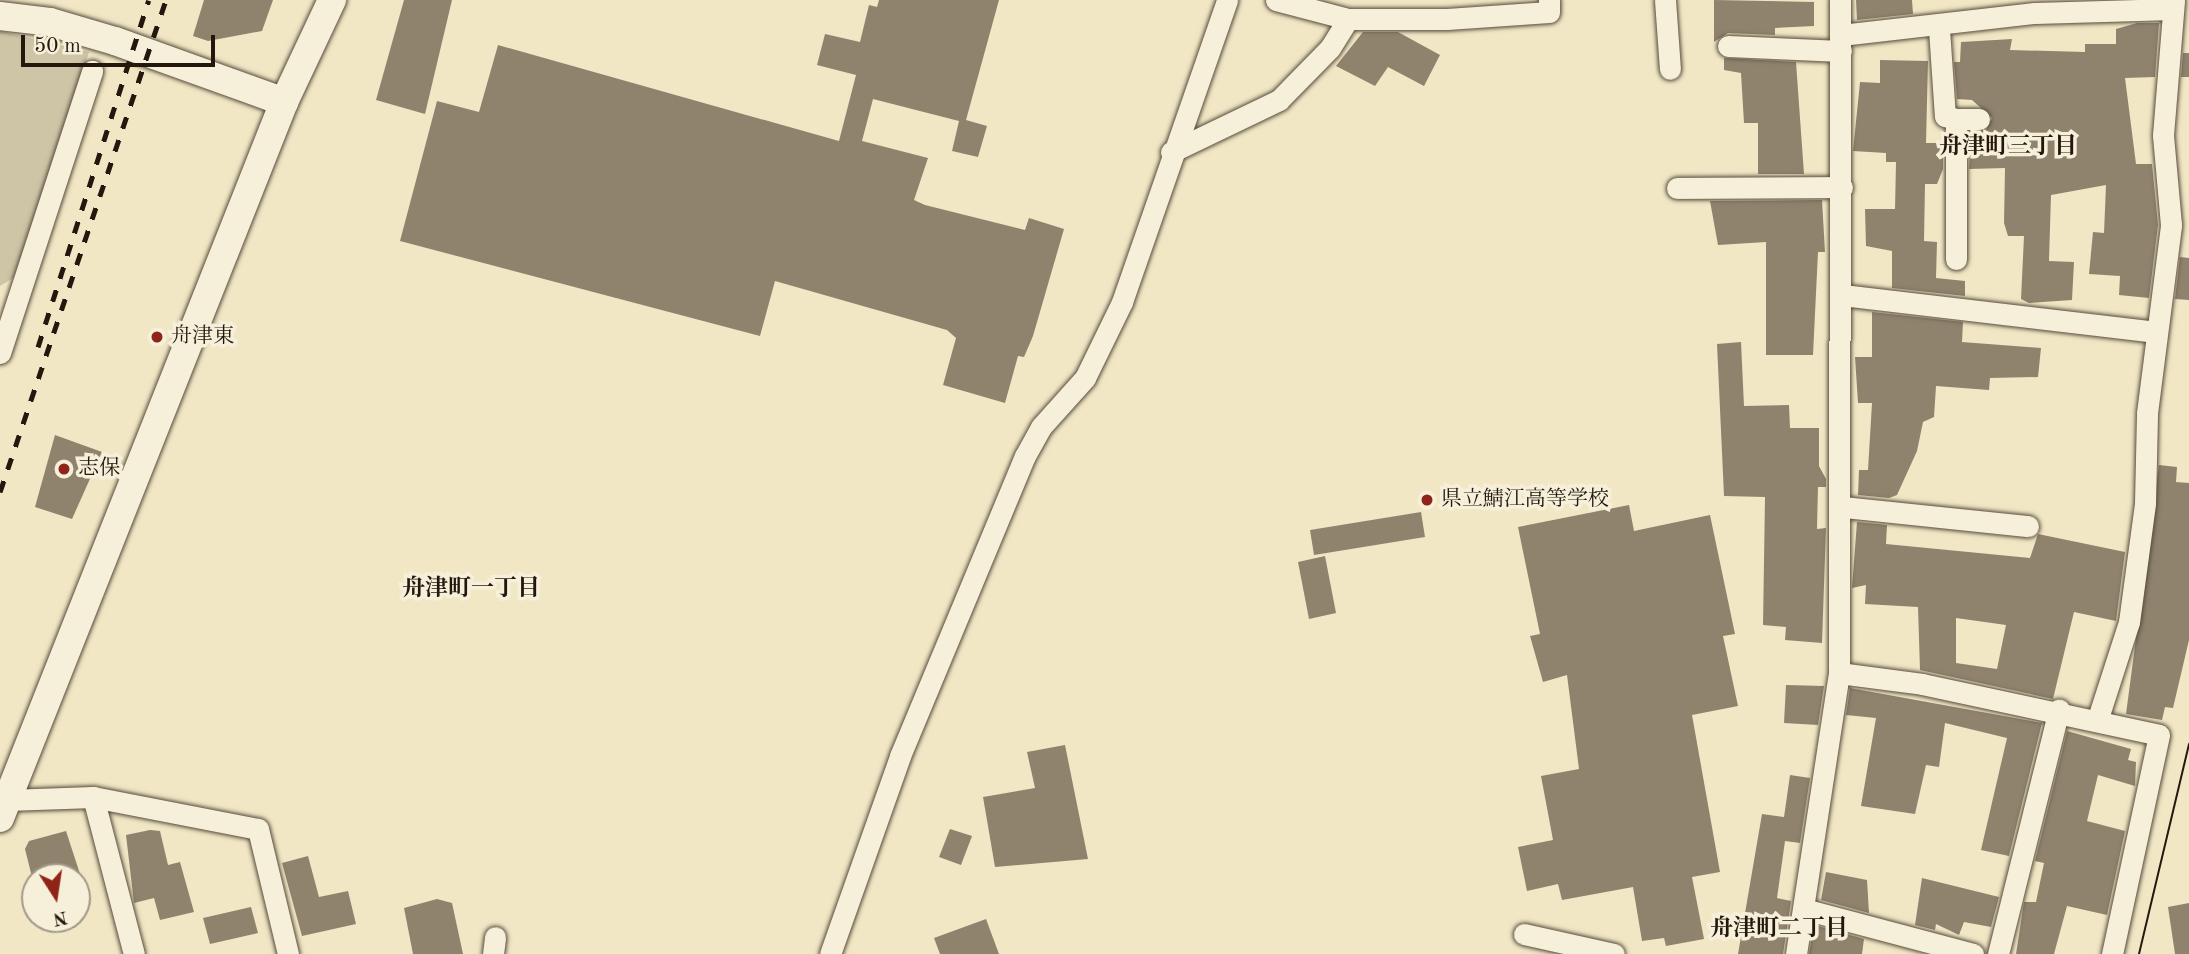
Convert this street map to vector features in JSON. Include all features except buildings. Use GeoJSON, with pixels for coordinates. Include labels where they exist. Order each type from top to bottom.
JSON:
{"type":"FeatureCollection","features":[{"type":"Feature","properties":{"kind":"street"},"geometry":{"type":"LineString","coordinates":[[288,954],[258,829],[93,797],[3,809],[284,102],[332,0]]}},
{"type":"Feature","properties":{"kind":"street"},"geometry":{"type":"LineString","coordinates":[[830,954],[900,756],[1025,456],[1084,378],[1122,302],[1171,152],[1227,0]]}},
{"type":"Feature","properties":{"kind":"street"},"geometry":{"type":"LineString","coordinates":[[1276,0],[1336,10],[1549,12],[1549,0]]}},
{"type":"Feature","properties":{"kind":"street"},"geometry":{"type":"LineString","coordinates":[[1665,0],[1670,69]]}},
{"type":"Feature","properties":{"kind":"street"},"geometry":{"type":"LineString","coordinates":[[1796,954],[1839,673],[1843,508],[1840,0]]}},
{"type":"Feature","properties":{"kind":"street"},"geometry":{"type":"LineString","coordinates":[[1728,46],[1841,43],[2035,13],[2174,4],[2163,135],[2171,225],[2157,332],[2138,563],[2129,622],[2098,718]]}},
{"type":"Feature","properties":{"kind":"street"},"geometry":{"type":"LineString","coordinates":[[1171,152],[1279,100],[1330,48],[1336,10]]}},
{"type":"Feature","properties":{"kind":"street"},"geometry":{"type":"LineString","coordinates":[[0,16],[50,22],[284,102]]}},
{"type":"Feature","properties":{"kind":"street"},"geometry":{"type":"LineString","coordinates":[[1939,29],[1945,116],[1956,119],[1979,118]]}},
{"type":"Feature","properties":{"kind":"street"},"geometry":{"type":"LineString","coordinates":[[0,353],[8,301],[92,71]]}},
{"type":"Feature","properties":{"kind":"street"},"geometry":{"type":"LineString","coordinates":[[1956,119],[1956,259]]}},
{"type":"Feature","properties":{"kind":"street"},"geometry":{"type":"LineString","coordinates":[[1677,188],[1842,187]]}},
{"type":"Feature","properties":{"kind":"street"},"geometry":{"type":"LineString","coordinates":[[1842,295],[2157,332]]}},
{"type":"Feature","properties":{"kind":"street"},"geometry":{"type":"LineString","coordinates":[[1843,508],[2028,526]]}},
{"type":"Feature","properties":{"kind":"street"},"geometry":{"type":"LineString","coordinates":[[1839,673],[2059,710],[2159,735],[2112,954]]}},
{"type":"Feature","properties":{"kind":"street"},"geometry":{"type":"LineString","coordinates":[[1998,954],[2059,710]]}},
{"type":"Feature","properties":{"kind":"street"},"geometry":{"type":"LineString","coordinates":[[93,797],[134,954]]}},
{"type":"Feature","properties":{"kind":"street"},"geometry":{"type":"LineString","coordinates":[[1804,909],[1973,954]]}},
{"type":"Feature","properties":{"kind":"street"},"geometry":{"type":"LineString","coordinates":[[1524,934],[1614,954]]}},
{"type":"Feature","properties":{"kind":"shaded area"},"geometry":{"type":"Polygon","coordinates":[[[0,31],[89,52],[15,277],[0,286],[0,31]]]}},
{"type":"Feature","properties":{"kind":"tram line"},"geometry":{"type":"LineString","coordinates":[[2139,954],[2189,744]]}},
{"type":"Feature","properties":{"kind":"railway"},"geometry":{"type":"LineString","coordinates":[[38,347],[149,0]]}},
{"type":"Feature","properties":{"kind":"railway"},"geometry":{"type":"LineString","coordinates":[[0,492],[166,0]]}},
{"type":"Feature","properties":{"kind":"place","name":"舟津東"},"geometry":{"type":"Point","coordinates":[157,337]}},
{"type":"Feature","properties":{"kind":"place","name":"志保"},"geometry":{"type":"Point","coordinates":[64,469]}},
{"type":"Feature","properties":{"kind":"place","name":"県立鯖江高等学校"},"geometry":{"type":"Point","coordinates":[1427,500]}},
{"type":"Feature","properties":{"kind":"district","name":"舟津町三丁目"},"geometry":{"type":"Point","coordinates":[2008,147]}},
{"type":"Feature","properties":{"kind":"district","name":"舟津町一丁目"},"geometry":{"type":"Point","coordinates":[471,589]}},
{"type":"Feature","properties":{"kind":"district","name":"舟津町二丁目"},"geometry":{"type":"Point","coordinates":[1779,929]}}]}
